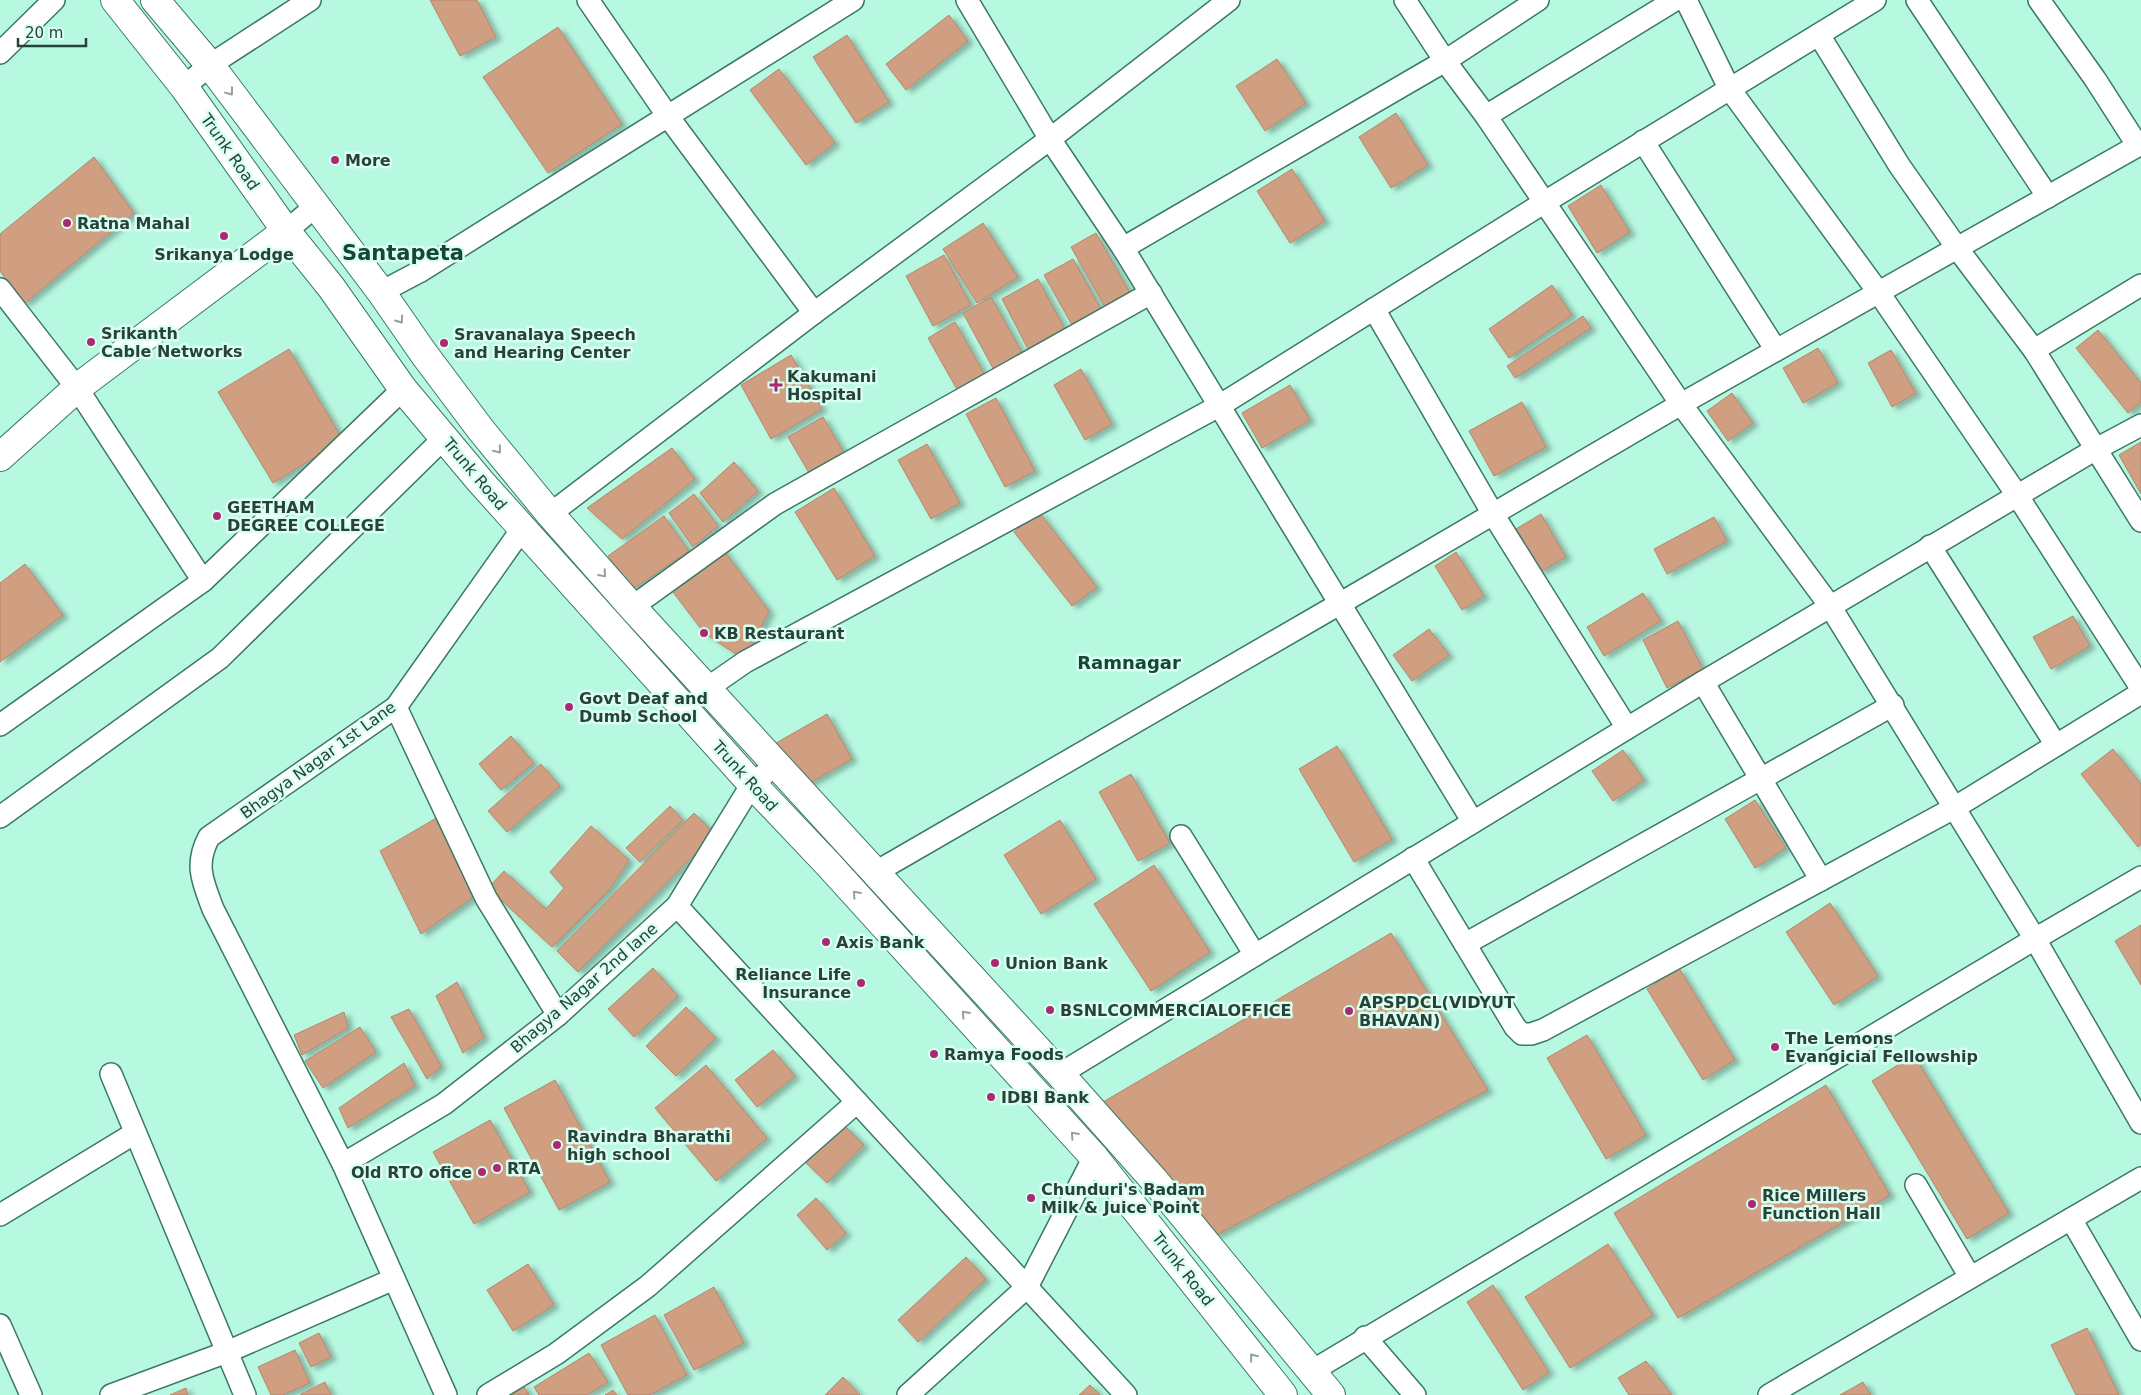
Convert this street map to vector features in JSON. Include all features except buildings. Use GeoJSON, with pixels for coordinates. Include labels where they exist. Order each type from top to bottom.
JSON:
{"type":"FeatureCollection","features":[{"type":"Feature","properties":{"kind":"main road","name":"Trunk Road"},"geometry":{"type":"LineString","coordinates":[[115,0],[184,87],[286,231],[331,286],[403,389],[522,529],[752,784],[841,878],[1094,1157],[1277,1393]]}},
{"type":"Feature","properties":{"kind":"main road"},"geometry":{"type":"LineString","coordinates":[[155,0],[210,65],[381,292],[424,354],[470,415],[550,514],[632,608],[876,872],[1154,1180],[1331,1395]]}},
{"type":"Feature","properties":{"kind":"main road"},"geometry":{"type":"LineString","coordinates":[[0,457],[77,388],[286,231]]}},
{"type":"Feature","properties":{"kind":"main road"},"geometry":{"type":"LineString","coordinates":[[1277,1393],[1312,1371]]}},
{"type":"Feature","properties":{"kind":"street"},"geometry":{"type":"LineString","coordinates":[[0,53],[54,0]]}},
{"type":"Feature","properties":{"kind":"street"},"geometry":{"type":"LineString","coordinates":[[184,87],[210,65],[310,0]]}},
{"type":"Feature","properties":{"kind":"street"},"geometry":{"type":"LineString","coordinates":[[588,0],[667,115],[814,313]]}},
{"type":"Feature","properties":{"kind":"street"},"geometry":{"type":"LineString","coordinates":[[381,292],[419,272],[853,0]]}},
{"type":"Feature","properties":{"kind":"street"},"geometry":{"type":"LineString","coordinates":[[967,0],[1050,139],[1124,248],[1473,822]]}},
{"type":"Feature","properties":{"kind":"street"},"geometry":{"type":"LineString","coordinates":[[550,514],[814,313],[1050,139],[1229,0]]}},
{"type":"Feature","properties":{"kind":"street"},"geometry":{"type":"LineString","coordinates":[[1405,0],[1444,61],[1486,116],[1681,404],[1830,606],[1893,705],[2035,939],[2141,1123]]}},
{"type":"Feature","properties":{"kind":"street"},"geometry":{"type":"LineString","coordinates":[[1124,248],[1444,61],[1538,0]]}},
{"type":"Feature","properties":{"kind":"street"},"geometry":{"type":"LineString","coordinates":[[1486,116],[1675,0]]}},
{"type":"Feature","properties":{"kind":"street"},"geometry":{"type":"LineString","coordinates":[[1686,0],[1729,88],[1879,292],[2017,495],[2141,688]]}},
{"type":"Feature","properties":{"kind":"street"},"geometry":{"type":"LineString","coordinates":[[706,689],[745,662],[1219,406],[1544,202],[1875,0]]}},
{"type":"Feature","properties":{"kind":"street"},"geometry":{"type":"LineString","coordinates":[[1917,0],[2048,197]]}},
{"type":"Feature","properties":{"kind":"street"},"geometry":{"type":"LineString","coordinates":[[876,872],[1681,404],[2139,145],[2039,0]]}},
{"type":"Feature","properties":{"kind":"street"},"geometry":{"type":"LineString","coordinates":[[1818,36],[1899,165],[1957,248],[2034,350],[2141,521]]}},
{"type":"Feature","properties":{"kind":"street"},"geometry":{"type":"LineString","coordinates":[[1643,141],[1776,350]]}},
{"type":"Feature","properties":{"kind":"street"},"geometry":{"type":"LineString","coordinates":[[286,231],[316,206]]}},
{"type":"Feature","properties":{"kind":"street"},"geometry":{"type":"LineString","coordinates":[[2034,350],[2141,285]]}},
{"type":"Feature","properties":{"kind":"street"},"geometry":{"type":"LineString","coordinates":[[0,289],[77,388],[203,581]]}},
{"type":"Feature","properties":{"kind":"street"},"geometry":{"type":"LineString","coordinates":[[632,608],[775,504],[1151,293]]}},
{"type":"Feature","properties":{"kind":"street"},"geometry":{"type":"LineString","coordinates":[[1374,309],[1493,514],[1627,728]]}},
{"type":"Feature","properties":{"kind":"street"},"geometry":{"type":"LineString","coordinates":[[0,724],[203,581],[403,389]]}},
{"type":"Feature","properties":{"kind":"street"},"geometry":{"type":"LineString","coordinates":[[1060,1074],[1703,682],[1930,546],[2096,449],[2141,425]]}},
{"type":"Feature","properties":{"kind":"street"},"geometry":{"type":"LineString","coordinates":[[0,817],[220,658],[444,438]]}},
{"type":"Feature","properties":{"kind":"street","name":"Bhagya Nagar 1st Lane"},"geometry":{"type":"LineString","coordinates":[[343,1164],[214,909],[202,880],[200,864],[203,850],[210,837],[396,707],[522,529]]}},
{"type":"Feature","properties":{"kind":"street"},"geometry":{"type":"LineString","coordinates":[[1930,546],[2056,745]]}},
{"type":"Feature","properties":{"kind":"street"},"geometry":{"type":"LineString","coordinates":[[1703,682],[1821,880]]}},
{"type":"Feature","properties":{"kind":"street"},"geometry":{"type":"LineString","coordinates":[[1413,858],[1515,1027],[1522,1034],[1531,1034],[1552,1025],[1954,808],[2141,693]]}},
{"type":"Feature","properties":{"kind":"street"},"geometry":{"type":"LineString","coordinates":[[1465,944],[1893,705]]}},
{"type":"Feature","properties":{"kind":"street"},"geometry":{"type":"LineString","coordinates":[[396,707],[486,898],[558,1015]]}},
{"type":"Feature","properties":{"kind":"street","name":"Bhagya Nagar 2nd lane"},"geometry":{"type":"LineString","coordinates":[[343,1164],[444,1104],[558,1015],[677,906],[752,784],[777,764]]}},
{"type":"Feature","properties":{"kind":"street"},"geometry":{"type":"LineString","coordinates":[[1182,836],[1255,955]]}},
{"type":"Feature","properties":{"kind":"street"},"geometry":{"type":"LineString","coordinates":[[1312,1371],[2141,877]]}},
{"type":"Feature","properties":{"kind":"street"},"geometry":{"type":"LineString","coordinates":[[677,906],[1126,1395]]}},
{"type":"Feature","properties":{"kind":"street"},"geometry":{"type":"LineString","coordinates":[[111,1074],[245,1395]]}},
{"type":"Feature","properties":{"kind":"street"},"geometry":{"type":"LineString","coordinates":[[488,1395],[556,1354],[648,1286],[857,1102]]}},
{"type":"Feature","properties":{"kind":"street"},"geometry":{"type":"LineString","coordinates":[[0,1215],[135,1132]]}},
{"type":"Feature","properties":{"kind":"street"},"geometry":{"type":"LineString","coordinates":[[908,1395],[1027,1287],[1094,1157]]}},
{"type":"Feature","properties":{"kind":"street"},"geometry":{"type":"LineString","coordinates":[[343,1164],[446,1395]]}},
{"type":"Feature","properties":{"kind":"street"},"geometry":{"type":"LineString","coordinates":[[1769,1395],[2141,1178]]}},
{"type":"Feature","properties":{"kind":"street"},"geometry":{"type":"LineString","coordinates":[[1916,1185],[1970,1277]]}},
{"type":"Feature","properties":{"kind":"street"},"geometry":{"type":"LineString","coordinates":[[2072,1219],[2141,1340]]}},
{"type":"Feature","properties":{"kind":"street"},"geometry":{"type":"LineString","coordinates":[[111,1395],[227,1352],[394,1279]]}},
{"type":"Feature","properties":{"kind":"street"},"geometry":{"type":"LineString","coordinates":[[0,1325],[31,1395]]}},
{"type":"Feature","properties":{"kind":"street"},"geometry":{"type":"LineString","coordinates":[[1365,1338],[1415,1395]]}},
{"type":"Feature","properties":{"kind":"place","name":"More"},"geometry":{"type":"Point","coordinates":[335,160]}},
{"type":"Feature","properties":{"kind":"place","name":"Ratna Mahal"},"geometry":{"type":"Point","coordinates":[67,223]}},
{"type":"Feature","properties":{"kind":"place","name":"Srikanya Lodge"},"geometry":{"type":"Point","coordinates":[224,236]}},
{"type":"Feature","properties":{"kind":"place","name":"Srikanth Cable Networks"},"geometry":{"type":"Point","coordinates":[91,342]}},
{"type":"Feature","properties":{"kind":"place","name":"Sravanalaya Speech and Hearing Center"},"geometry":{"type":"Point","coordinates":[444,343]}},
{"type":"Feature","properties":{"kind":"place","name":"Kakumani Hospital"},"geometry":{"type":"Point","coordinates":[776,385]}},
{"type":"Feature","properties":{"kind":"place","name":"GEETHAM DEGREE COLLEGE"},"geometry":{"type":"Point","coordinates":[217,516]}},
{"type":"Feature","properties":{"kind":"place","name":"KB Restaurant"},"geometry":{"type":"Point","coordinates":[704,633]}},
{"type":"Feature","properties":{"kind":"place","name":"Govt Deaf and Dumb School"},"geometry":{"type":"Point","coordinates":[569,707]}},
{"type":"Feature","properties":{"kind":"place","name":"Axis Bank"},"geometry":{"type":"Point","coordinates":[826,942]}},
{"type":"Feature","properties":{"kind":"place","name":"Union Bank"},"geometry":{"type":"Point","coordinates":[995,963]}},
{"type":"Feature","properties":{"kind":"place","name":"Reliance Life Insurance"},"geometry":{"type":"Point","coordinates":[861,983]}},
{"type":"Feature","properties":{"kind":"place","name":"BSNLCOMMERCIALOFFICE"},"geometry":{"type":"Point","coordinates":[1050,1010]}},
{"type":"Feature","properties":{"kind":"place","name":"APSPDCL(VIDYUT BHAVAN)"},"geometry":{"type":"Point","coordinates":[1349,1011]}},
{"type":"Feature","properties":{"kind":"place","name":"The Lemons Evangicial Fellowship"},"geometry":{"type":"Point","coordinates":[1775,1047]}},
{"type":"Feature","properties":{"kind":"place","name":"Ramya Foods"},"geometry":{"type":"Point","coordinates":[934,1054]}},
{"type":"Feature","properties":{"kind":"place","name":"IDBI Bank"},"geometry":{"type":"Point","coordinates":[991,1097]}},
{"type":"Feature","properties":{"kind":"place","name":"Ravindra Bharathi high school"},"geometry":{"type":"Point","coordinates":[557,1145]}},
{"type":"Feature","properties":{"kind":"place","name":"RTA"},"geometry":{"type":"Point","coordinates":[497,1168]}},
{"type":"Feature","properties":{"kind":"place","name":"Old RTO ofice"},"geometry":{"type":"Point","coordinates":[482,1172]}},
{"type":"Feature","properties":{"kind":"place","name":"Chunduri's Badam Milk & Juice Point"},"geometry":{"type":"Point","coordinates":[1031,1198]}},
{"type":"Feature","properties":{"kind":"place","name":"Rice Millers Function Hall"},"geometry":{"type":"Point","coordinates":[1752,1204]}},
{"type":"Feature","properties":{"kind":"district","name":"Santapeta"},"geometry":{"type":"Point","coordinates":[403,253]}},
{"type":"Feature","properties":{"kind":"district","name":"Ramnagar"},"geometry":{"type":"Point","coordinates":[1129,662]}}]}
